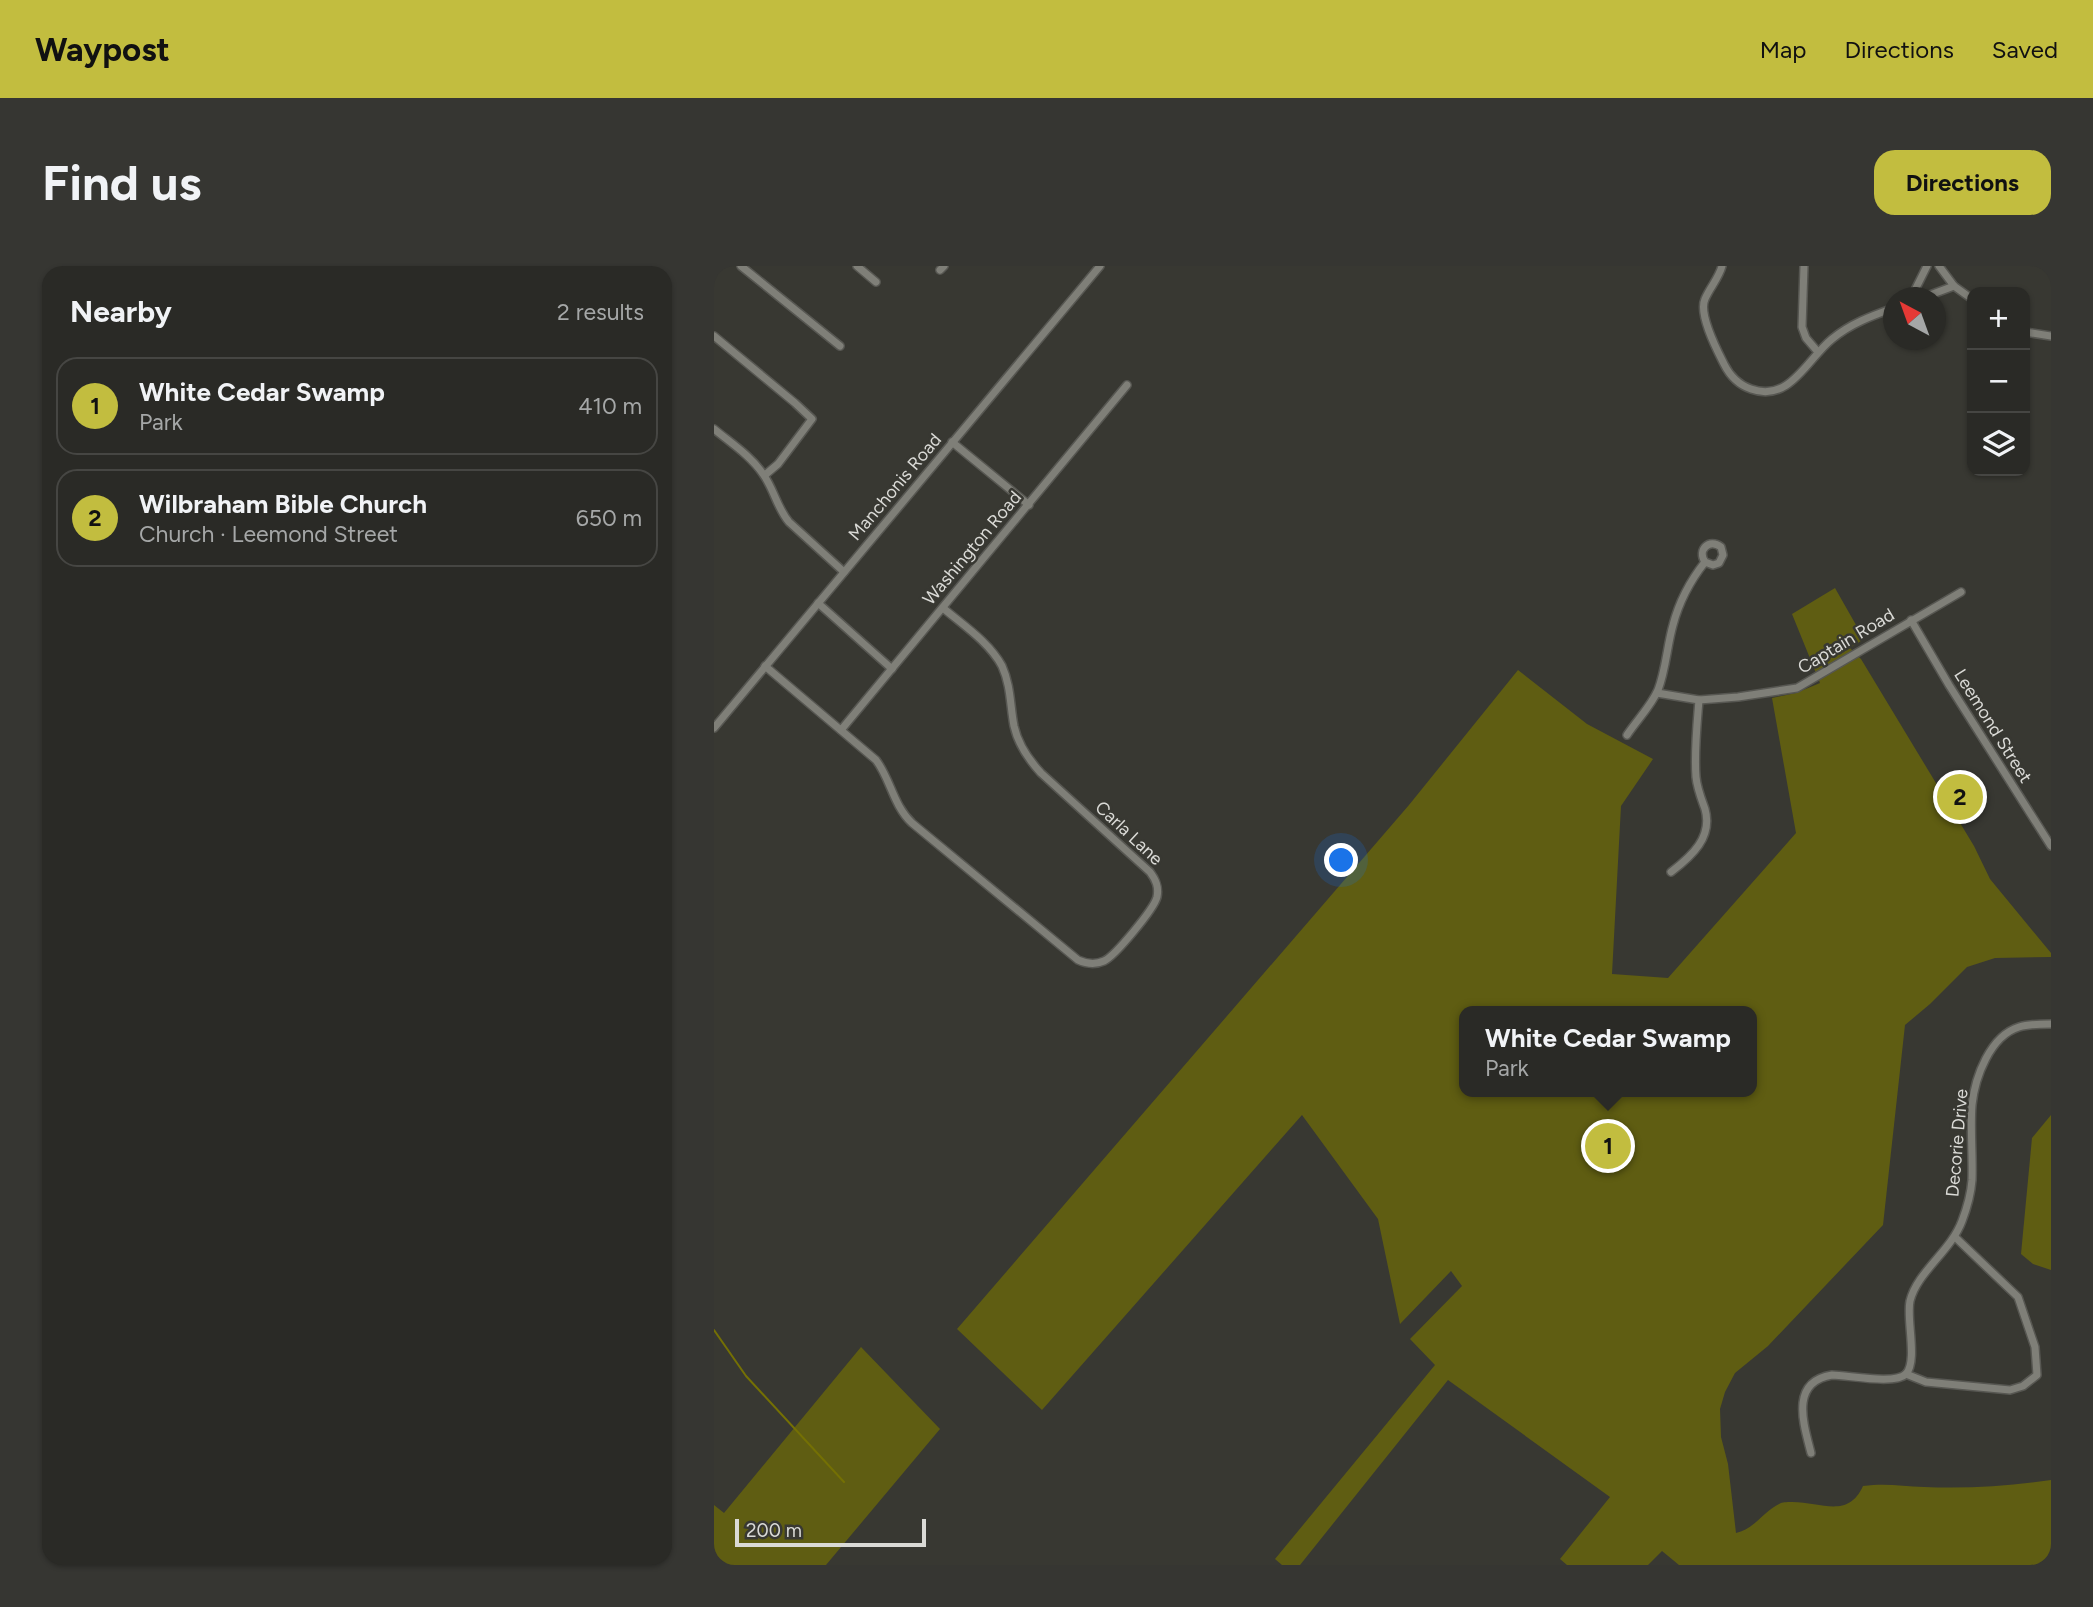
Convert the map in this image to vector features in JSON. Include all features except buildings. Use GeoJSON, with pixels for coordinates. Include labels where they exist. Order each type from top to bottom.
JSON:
{"type":"FeatureCollection","features":[{"type":"Feature","properties":{"kind":"street"},"geometry":{"type":"LineString","coordinates":[[741,266],[840,346]]}},
{"type":"Feature","properties":{"kind":"street"},"geometry":{"type":"LineString","coordinates":[[857,266],[876,282]]}},
{"type":"Feature","properties":{"kind":"street","name":"Manchonis Road"},"geometry":{"type":"LineString","coordinates":[[714,728],[1100,266]]}},
{"type":"Feature","properties":{"kind":"street"},"geometry":{"type":"LineString","coordinates":[[1722,266],[1703,302],[1703,314],[1725,366],[1740,384],[1760,392],[1784,387],[1798,377],[1832,339],[1852,325],[1883,312]]}},
{"type":"Feature","properties":{"kind":"street"},"geometry":{"type":"LineString","coordinates":[[1804,266],[1802,327],[1806,338],[1818,352]]}},
{"type":"Feature","properties":{"kind":"street"},"geometry":{"type":"LineString","coordinates":[[1916,287],[1927,266]]}},
{"type":"Feature","properties":{"kind":"street"},"geometry":{"type":"LineString","coordinates":[[1939,266],[1954,286],[1967,295]]}},
{"type":"Feature","properties":{"kind":"street"},"geometry":{"type":"LineString","coordinates":[[1946,289],[1954,286]]}},
{"type":"Feature","properties":{"kind":"street"},"geometry":{"type":"LineString","coordinates":[[2030,333],[2051,336]]}},
{"type":"Feature","properties":{"kind":"street"},"geometry":{"type":"LineString","coordinates":[[714,336],[812,419],[778,464],[765,475]]}},
{"type":"Feature","properties":{"kind":"street","name":"Washington Road"},"geometry":{"type":"LineString","coordinates":[[841,730],[1127,385]]}},
{"type":"Feature","properties":{"kind":"street"},"geometry":{"type":"LineString","coordinates":[[714,429],[765,475],[783,515],[844,572]]}},
{"type":"Feature","properties":{"kind":"street"},"geometry":{"type":"LineString","coordinates":[[952,442],[1029,505]]}},
{"type":"Feature","properties":{"kind":"street"},"geometry":{"type":"LineString","coordinates":[[1627,735],[1657,693],[1679,607],[1705,562]]}},
{"type":"Feature","properties":{"kind":"street","name":"Captain Road"},"geometry":{"type":"LineString","coordinates":[[1657,693],[1699,700],[1797,688],[1961,592]]}},
{"type":"Feature","properties":{"kind":"street"},"geometry":{"type":"LineString","coordinates":[[818,603],[892,669]]}},
{"type":"Feature","properties":{"kind":"street","name":"Carla Lane"},"geometry":{"type":"LineString","coordinates":[[841,730],[879,765],[897,805],[905,816],[1073,956],[1096,964],[1108,959],[1117,950],[1154,904],[1158,887],[1154,876],[1034,766],[1016,733],[1011,695],[1001,664],[981,640],[943,608]]}},
{"type":"Feature","properties":{"kind":"street","name":"Leemond Street"},"geometry":{"type":"LineString","coordinates":[[1911,620],[2051,846]]}},
{"type":"Feature","properties":{"kind":"street"},"geometry":{"type":"LineString","coordinates":[[765,666],[841,730]]}},
{"type":"Feature","properties":{"kind":"street"},"geometry":{"type":"LineString","coordinates":[[1671,872],[1698,847],[1706,831],[1707,816],[1698,791],[1695,772],[1699,700]]}},
{"type":"Feature","properties":{"kind":"street","name":"Decorie Drive"},"geometry":{"type":"LineString","coordinates":[[1906,1374],[1911,1358],[1910,1300],[1919,1282],[1955,1237],[1964,1218],[1970,1194],[1972,1107],[1984,1062],[1994,1046],[2007,1033],[2023,1026],[2051,1024]]}},
{"type":"Feature","properties":{"kind":"street"},"geometry":{"type":"LineString","coordinates":[[1811,1453],[1802,1406],[1804,1396],[1822,1378],[1832,1375],[1889,1379],[1906,1374],[1926,1382],[2010,1390],[2029,1383],[2037,1375],[2035,1347],[2018,1297],[1955,1237]]}},
{"type":"Feature","properties":{"kind":"shaded area"},"geometry":{"type":"Polygon","coordinates":[[[1835,588],[1864,639],[1850,648],[1861,659],[1974,846],[1990,879],[2051,953],[2051,957],[1995,958],[1967,967],[1905,1025],[1883,1225],[1768,1346],[1735,1373],[1725,1392],[1720,1409],[1721,1437],[1728,1464],[1736,1533],[1749,1528],[1781,1503],[1842,1506],[1857,1496],[1863,1486],[1972,1487],[2051,1480],[2051,1565],[1679,1565],[1662,1551],[1648,1565],[1567,1565],[1560,1559],[1610,1497],[1448,1380],[1300,1565],[1282,1565],[1275,1559],[1435,1365],[1410,1339],[1462,1286],[1451,1271],[1400,1324],[1378,1219],[1302,1115],[1042,1410],[957,1329],[1409,805],[1518,670],[1587,724],[1653,759],[1621,806],[1612,974],[1668,978],[1796,833],[1772,698],[1796,693],[1820,683],[1792,614],[1835,588]]]}},
{"type":"Feature","properties":{"kind":"shaded area"},"geometry":{"type":"Polygon","coordinates":[[[2051,1115],[2051,1270],[2033,1264],[2021,1254],[2032,1138],[2051,1115]]]}},
{"type":"Feature","properties":{"kind":"shaded area"},"geometry":{"type":"Polygon","coordinates":[[[861,1347],[940,1429],[826,1565],[714,1565],[714,1505],[724,1513],[861,1347]]]}},
{"type":"Feature","properties":{"kind":"waterway"},"geometry":{"type":"LineString","coordinates":[[714,1330],[746,1376],[844,1482]]}},
{"type":"Feature","properties":{"kind":"place","name":"Wilbraham Bible Church"},"geometry":{"type":"Point","coordinates":[1960,797]}},
{"type":"Feature","properties":{"kind":"place","name":"White Cedar Swamp"},"geometry":{"type":"Point","coordinates":[1608,1146]}}]}
